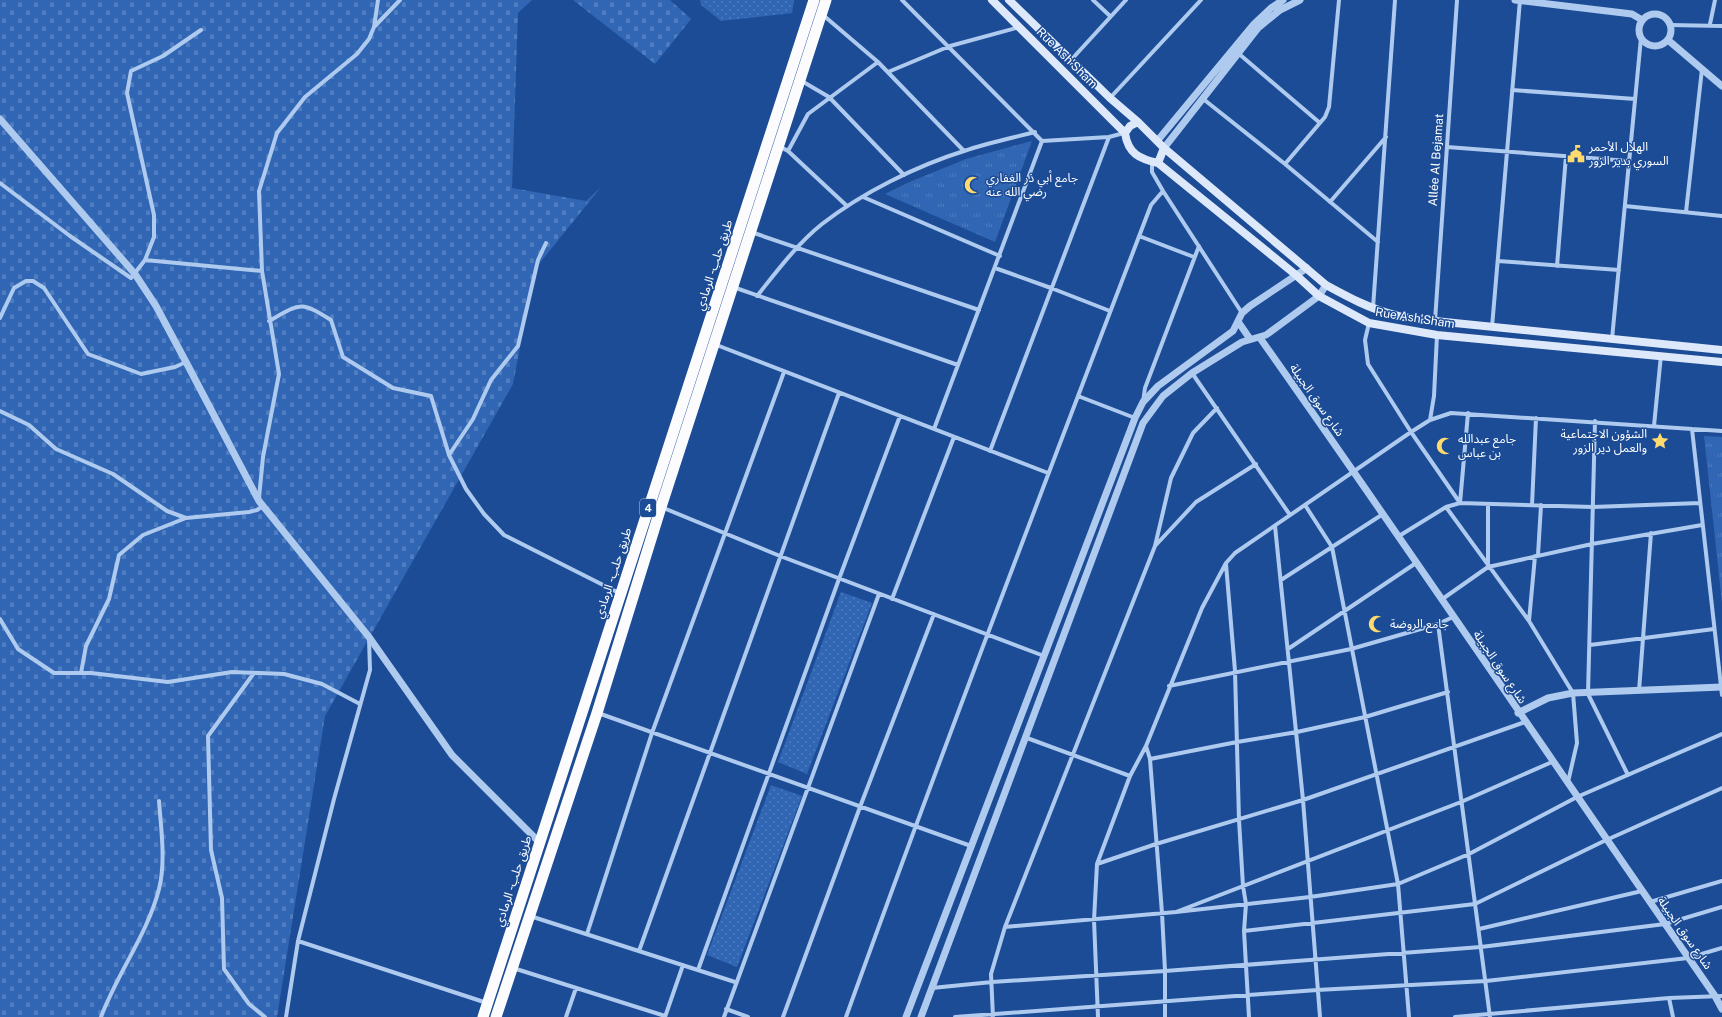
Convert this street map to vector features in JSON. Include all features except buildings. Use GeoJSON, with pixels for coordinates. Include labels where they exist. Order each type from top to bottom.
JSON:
{"type":"FeatureCollection","features":[{"type":"Feature","properties":{"kind":"highway"},"geometry":{"type":"LineString","coordinates":[[807,0],[808,19]]}},
{"type":"Feature","properties":{"kind":"highway","name":"طريق حلب - الرمادي"},"geometry":{"type":"LineString","coordinates":[[483,1017],[814,0]]}},
{"type":"Feature","properties":{"kind":"highway","name":"طريق حلب - الرمادي"},"geometry":{"type":"LineString","coordinates":[[496,1017],[598,713],[660,507],[826,0]]}},
{"type":"Feature","properties":{"kind":"main road","name":"Rue Ash'Sham"},"geometry":{"type":"LineString","coordinates":[[992,0],[1125,132],[1129,146],[1137,156],[1145,160],[1155,162],[1296,275],[1319,296],[1342,310],[1369,323],[1437,334],[1722,362]]}},
{"type":"Feature","properties":{"kind":"main road","name":"Rue Ash'Sham"},"geometry":{"type":"LineString","coordinates":[[1009,0],[1110,98],[1158,140],[1164,148],[1326,284],[1355,301],[1395,315],[1436,321],[1722,350]]}},
{"type":"Feature","properties":{"kind":"main road"},"geometry":{"type":"LineString","coordinates":[[1125,132],[1130,126],[1138,122]]}},
{"type":"Feature","properties":{"kind":"main road"},"geometry":{"type":"LineString","coordinates":[[1155,162],[1164,148]]}},
{"type":"Feature","properties":{"kind":"street"},"geometry":{"type":"LineString","coordinates":[[81,673],[86,646],[109,599],[119,555],[143,535],[186,518],[249,512],[257,510],[261,503],[263,456],[279,374],[269,321],[262,271],[258,191],[276,133],[305,97],[357,54],[369,39],[374,27],[378,0]]}},
{"type":"Feature","properties":{"kind":"street"},"geometry":{"type":"LineString","coordinates":[[374,27],[400,0]]}},
{"type":"Feature","properties":{"kind":"street"},"geometry":{"type":"LineString","coordinates":[[902,0],[950,46],[1035,132],[1042,141]]}},
{"type":"Feature","properties":{"kind":"street"},"geometry":{"type":"LineString","coordinates":[[1093,0],[1110,16]]}},
{"type":"Feature","properties":{"kind":"street"},"geometry":{"type":"LineString","coordinates":[[1071,60],[1126,0]]}},
{"type":"Feature","properties":{"kind":"street"},"geometry":{"type":"LineString","coordinates":[[1110,98],[1201,0]]}},
{"type":"Feature","properties":{"kind":"street"},"geometry":{"type":"LineString","coordinates":[[1158,140],[1254,24],[1271,8],[1283,0]]}},
{"type":"Feature","properties":{"kind":"street"},"geometry":{"type":"LineString","coordinates":[[1164,148],[1202,98],[1265,21],[1280,10],[1300,0]]}},
{"type":"Feature","properties":{"kind":"street"},"geometry":{"type":"LineString","coordinates":[[1285,164],[1320,123],[1331,102],[1339,0]]}},
{"type":"Feature","properties":{"kind":"street"},"geometry":{"type":"LineString","coordinates":[[1373,308],[1395,0]]}},
{"type":"Feature","properties":{"kind":"street","name":"Allée Al Bejamat"},"geometry":{"type":"LineString","coordinates":[[1436,321],[1457,0]]}},
{"type":"Feature","properties":{"kind":"street"},"geometry":{"type":"LineString","coordinates":[[1492,327],[1518,0],[1632,14],[1642,20]]}},
{"type":"Feature","properties":{"kind":"street"},"geometry":{"type":"LineString","coordinates":[[1710,24],[1715,0]]}},
{"type":"Feature","properties":{"kind":"street"},"geometry":{"type":"LineString","coordinates":[[822,14],[878,62],[964,151]]}},
{"type":"Feature","properties":{"kind":"street"},"geometry":{"type":"LineString","coordinates":[[1612,339],[1641,38],[1639,29],[1642,20],[1650,15],[1660,15],[1668,21],[1671,30],[1668,40],[1660,46],[1649,46],[1641,38]]}},
{"type":"Feature","properties":{"kind":"street"},"geometry":{"type":"LineString","coordinates":[[1670,25],[1710,24],[1722,26]]}},
{"type":"Feature","properties":{"kind":"street"},"geometry":{"type":"LineString","coordinates":[[888,72],[950,46],[1020,27]]}},
{"type":"Feature","properties":{"kind":"street"},"geometry":{"type":"LineString","coordinates":[[0,183],[70,236],[131,278],[145,260],[154,237],[154,215],[127,93],[131,71],[163,56],[201,30]]}},
{"type":"Feature","properties":{"kind":"street"},"geometry":{"type":"LineString","coordinates":[[1668,40],[1722,86]]}},
{"type":"Feature","properties":{"kind":"street"},"geometry":{"type":"LineString","coordinates":[[1238,53],[1320,123]]}},
{"type":"Feature","properties":{"kind":"street"},"geometry":{"type":"LineString","coordinates":[[788,151],[808,114],[878,62]]}},
{"type":"Feature","properties":{"kind":"street"},"geometry":{"type":"LineString","coordinates":[[1686,212],[1702,69]]}},
{"type":"Feature","properties":{"kind":"street"},"geometry":{"type":"LineString","coordinates":[[800,80],[829,97],[904,175]]}},
{"type":"Feature","properties":{"kind":"street"},"geometry":{"type":"LineString","coordinates":[[1512,90],[1635,99]]}},
{"type":"Feature","properties":{"kind":"street"},"geometry":{"type":"LineString","coordinates":[[1202,98],[1285,164],[1378,242]]}},
{"type":"Feature","properties":{"kind":"street"},"geometry":{"type":"LineString","coordinates":[[0,119],[135,274],[156,306],[261,503],[369,637],[452,755],[539,842]]}},
{"type":"Feature","properties":{"kind":"street"},"geometry":{"type":"LineString","coordinates":[[757,296],[798,247],[822,224],[847,206],[904,175],[964,151],[1035,132]]}},
{"type":"Feature","properties":{"kind":"street"},"geometry":{"type":"LineString","coordinates":[[1042,141],[1109,137],[1125,132]]}},
{"type":"Feature","properties":{"kind":"street"},"geometry":{"type":"LineString","coordinates":[[990,451],[1109,137]]}},
{"type":"Feature","properties":{"kind":"street"},"geometry":{"type":"LineString","coordinates":[[1330,202],[1386,137]]}},
{"type":"Feature","properties":{"kind":"street"},"geometry":{"type":"LineString","coordinates":[[934,429],[996,268],[1042,141]]}},
{"type":"Feature","properties":{"kind":"street"},"geometry":{"type":"LineString","coordinates":[[778,146],[788,151],[847,206]]}},
{"type":"Feature","properties":{"kind":"street"},"geometry":{"type":"LineString","coordinates":[[1447,147],[1629,161]]}},
{"type":"Feature","properties":{"kind":"street"},"geometry":{"type":"LineString","coordinates":[[1557,266],[1566,156]]}},
{"type":"Feature","properties":{"kind":"street"},"geometry":{"type":"LineString","coordinates":[[1155,162],[1152,172],[1163,192],[1242,313]]}},
{"type":"Feature","properties":{"kind":"street"},"geometry":{"type":"LineString","coordinates":[[846,1017],[915,826],[1139,236],[1151,205],[1163,192]]}},
{"type":"Feature","properties":{"kind":"street"},"geometry":{"type":"LineString","coordinates":[[863,197],[1000,256]]}},
{"type":"Feature","properties":{"kind":"street"},"geometry":{"type":"LineString","coordinates":[[1625,206],[1722,216]]}},
{"type":"Feature","properties":{"kind":"street"},"geometry":{"type":"LineString","coordinates":[[750,231],[980,310]]}},
{"type":"Feature","properties":{"kind":"street"},"geometry":{"type":"LineString","coordinates":[[1139,236],[1194,257]]}},
{"type":"Feature","properties":{"kind":"street"},"geometry":{"type":"LineString","coordinates":[[449,455],[473,419],[491,380],[518,346],[538,260],[546,243]]}},
{"type":"Feature","properties":{"kind":"street"},"geometry":{"type":"LineString","coordinates":[[1143,402],[1145,388],[1199,246]]}},
{"type":"Feature","properties":{"kind":"street"},"geometry":{"type":"LineString","coordinates":[[145,260],[262,271]]}},
{"type":"Feature","properties":{"kind":"street"},"geometry":{"type":"LineString","coordinates":[[1498,261],[1619,270]]}},
{"type":"Feature","properties":{"kind":"street"},"geometry":{"type":"LineString","coordinates":[[996,268],[1052,288],[1110,312]]}},
{"type":"Feature","properties":{"kind":"street"},"geometry":{"type":"LineString","coordinates":[[906,1017],[1134,418],[1143,402],[1165,379],[1233,331],[1239,323],[1242,313],[1250,306],[1307,268]]}},
{"type":"Feature","properties":{"kind":"street"},"geometry":{"type":"LineString","coordinates":[[0,318],[14,288],[26,281],[33,281],[44,288],[88,354],[141,374],[175,367],[186,362]]}},
{"type":"Feature","properties":{"kind":"street"},"geometry":{"type":"LineString","coordinates":[[921,1017],[1027,738],[1143,423],[1163,396],[1192,373],[1242,342],[1260,338],[1319,296],[1326,284]]}},
{"type":"Feature","properties":{"kind":"street"},"geometry":{"type":"LineString","coordinates":[[732,287],[958,365]]}},
{"type":"Feature","properties":{"kind":"street"},"geometry":{"type":"LineString","coordinates":[[269,321],[293,307],[308,306],[331,320],[343,357],[393,388],[431,396],[449,455],[466,489],[484,514],[504,535],[620,594]]}},
{"type":"Feature","properties":{"kind":"street"},"geometry":{"type":"LineString","coordinates":[[1239,323],[1250,339]]}},
{"type":"Feature","properties":{"kind":"street"},"geometry":{"type":"LineString","coordinates":[[1369,323],[1365,340],[1368,364],[1411,432],[1460,503]]}},
{"type":"Feature","properties":{"kind":"street"},"geometry":{"type":"LineString","coordinates":[[1430,420],[1434,396],[1437,334]]}},
{"type":"Feature","properties":{"kind":"street","name":"شارع سوق الجبيلة"},"geometry":{"type":"LineString","coordinates":[[1260,338],[1399,536],[1518,713],[1688,958],[1718,996],[1722,1009]]}},
{"type":"Feature","properties":{"kind":"street"},"geometry":{"type":"LineString","coordinates":[[714,344],[1048,473]]}},
{"type":"Feature","properties":{"kind":"street"},"geometry":{"type":"LineString","coordinates":[[1654,426],[1661,355]]}},
{"type":"Feature","properties":{"kind":"street"},"geometry":{"type":"LineString","coordinates":[[587,934],[652,733],[784,372]]}},
{"type":"Feature","properties":{"kind":"street"},"geometry":{"type":"LineString","coordinates":[[1192,373],[1290,515]]}},
{"type":"Feature","properties":{"kind":"street"},"geometry":{"type":"LineString","coordinates":[[639,951],[709,753],[840,393]]}},
{"type":"Feature","properties":{"kind":"street"},"geometry":{"type":"LineString","coordinates":[[1078,396],[1134,418]]}},
{"type":"Feature","properties":{"kind":"street"},"geometry":{"type":"LineString","coordinates":[[993,1015],[991,974],[1005,927],[1155,546],[1171,478],[1193,433],[1217,408]]}},
{"type":"Feature","properties":{"kind":"street"},"geometry":{"type":"LineString","coordinates":[[0,410],[29,425],[56,449],[113,474],[167,511],[186,518]]}},
{"type":"Feature","properties":{"kind":"street"},"geometry":{"type":"LineString","coordinates":[[1098,1017],[1094,920],[1097,864],[1130,776],[1146,746],[1169,686],[1202,608],[1226,563],[1235,553],[1411,432],[1430,420],[1451,412],[1722,431]]}},
{"type":"Feature","properties":{"kind":"street"},"geometry":{"type":"LineString","coordinates":[[1460,503],[1468,413]]}},
{"type":"Feature","properties":{"kind":"street"},"geometry":{"type":"LineString","coordinates":[[698,970],[839,579],[900,416]]}},
{"type":"Feature","properties":{"kind":"street"},"geometry":{"type":"LineString","coordinates":[[1532,505],[1536,418]]}},
{"type":"Feature","properties":{"kind":"street"},"geometry":{"type":"LineString","coordinates":[[1595,422],[1588,694],[1628,775]]}},
{"type":"Feature","properties":{"kind":"street"},"geometry":{"type":"LineString","coordinates":[[1692,429],[1722,695]]}},
{"type":"Feature","properties":{"kind":"street"},"geometry":{"type":"LineString","coordinates":[[892,599],[954,437]]}},
{"type":"Feature","properties":{"kind":"street"},"geometry":{"type":"LineString","coordinates":[[1155,546],[1196,502],[1256,464]]}},
{"type":"Feature","properties":{"kind":"street"},"geometry":{"type":"LineString","coordinates":[[1399,536],[1446,508],[1460,503],[1593,507],[1700,503]]}},
{"type":"Feature","properties":{"kind":"street"},"geometry":{"type":"LineString","coordinates":[[1488,504],[1488,566]]}},
{"type":"Feature","properties":{"kind":"street"},"geometry":{"type":"LineString","coordinates":[[1305,505],[1332,547],[1350,649],[1377,774],[1398,884],[1405,951],[1409,1017]]}},
{"type":"Feature","properties":{"kind":"street"},"geometry":{"type":"LineString","coordinates":[[1528,621],[1541,505]]}},
{"type":"Feature","properties":{"kind":"street"},"geometry":{"type":"LineString","coordinates":[[660,507],[839,579],[1044,656]]}},
{"type":"Feature","properties":{"kind":"street"},"geometry":{"type":"LineString","coordinates":[[1446,508],[1528,621],[1573,694],[1577,743],[1567,784]]}},
{"type":"Feature","properties":{"kind":"street"},"geometry":{"type":"LineString","coordinates":[[1281,580],[1383,514]]}},
{"type":"Feature","properties":{"kind":"street"},"geometry":{"type":"LineString","coordinates":[[1441,600],[1488,566],[1592,544],[1702,525]]}},
{"type":"Feature","properties":{"kind":"street"},"geometry":{"type":"LineString","coordinates":[[1275,526],[1297,732],[1314,958],[1320,1017]]}},
{"type":"Feature","properties":{"kind":"street"},"geometry":{"type":"LineString","coordinates":[[1639,691],[1651,534]]}},
{"type":"Feature","properties":{"kind":"street"},"geometry":{"type":"LineString","coordinates":[[1226,563],[1235,672],[1239,820],[1243,886],[1246,904],[1244,931],[1249,1017]]}},
{"type":"Feature","properties":{"kind":"street"},"geometry":{"type":"LineString","coordinates":[[1288,649],[1416,563]]}},
{"type":"Feature","properties":{"kind":"street"},"geometry":{"type":"LineString","coordinates":[[724,1017],[735,982],[878,594]]}},
{"type":"Feature","properties":{"kind":"street"},"geometry":{"type":"LineString","coordinates":[[783,1017],[860,807],[934,614]]}},
{"type":"Feature","properties":{"kind":"street"},"geometry":{"type":"LineString","coordinates":[[1169,686],[1290,660],[1350,649],[1438,624],[1453,617]]}},
{"type":"Feature","properties":{"kind":"street"},"geometry":{"type":"LineString","coordinates":[[0,619],[18,649],[34,662],[54,673],[81,673],[168,682],[232,672],[284,674],[322,684],[360,704]]}},
{"type":"Feature","properties":{"kind":"street"},"geometry":{"type":"LineString","coordinates":[[1438,624],[1490,1015]]}},
{"type":"Feature","properties":{"kind":"street"},"geometry":{"type":"LineString","coordinates":[[1590,645],[1642,637],[1714,629]]}},
{"type":"Feature","properties":{"kind":"street"},"geometry":{"type":"LineString","coordinates":[[286,1017],[298,941],[370,670],[369,637]]}},
{"type":"Feature","properties":{"kind":"street"},"geometry":{"type":"LineString","coordinates":[[254,673],[208,736],[211,850],[222,898],[224,969],[248,1004],[265,1017]]}},
{"type":"Feature","properties":{"kind":"street"},"geometry":{"type":"LineString","coordinates":[[1518,713],[1548,698],[1573,694],[1722,687]]}},
{"type":"Feature","properties":{"kind":"street"},"geometry":{"type":"LineString","coordinates":[[1150,759],[1297,732],[1365,717],[1448,692]]}},
{"type":"Feature","properties":{"kind":"street"},"geometry":{"type":"LineString","coordinates":[[598,713],[971,846]]}},
{"type":"Feature","properties":{"kind":"street"},"geometry":{"type":"LineString","coordinates":[[1097,864],[1156,844],[1303,800],[1525,722]]}},
{"type":"Feature","properties":{"kind":"street"},"geometry":{"type":"LineString","coordinates":[[1005,927],[1176,912],[1310,897],[1398,884],[1469,854],[1577,798],[1722,734]]}},
{"type":"Feature","properties":{"kind":"street"},"geometry":{"type":"LineString","coordinates":[[1027,738],[1130,776]]}},
{"type":"Feature","properties":{"kind":"street"},"geometry":{"type":"LineString","coordinates":[[1146,746],[1150,759],[1162,913],[1166,971],[1164,1001],[1165,1017]]}},
{"type":"Feature","properties":{"kind":"street"},"geometry":{"type":"LineString","coordinates":[[1176,912],[1461,802],[1552,762]]}},
{"type":"Feature","properties":{"kind":"street"},"geometry":{"type":"LineString","coordinates":[[1244,931],[1476,904],[1606,840],[1722,788]]}},
{"type":"Feature","properties":{"kind":"street"},"geometry":{"type":"LineString","coordinates":[[101,1017],[108,998],[155,904],[160,887],[163,846],[159,800]]}},
{"type":"Feature","properties":{"kind":"street"},"geometry":{"type":"LineString","coordinates":[[1650,902],[1722,881]]}},
{"type":"Feature","properties":{"kind":"street"},"geometry":{"type":"LineString","coordinates":[[1479,929],[1642,891]]}},
{"type":"Feature","properties":{"kind":"street"},"geometry":{"type":"LineString","coordinates":[[932,988],[1096,974],[1166,971],[1405,951],[1481,947],[1665,924],[1722,907]]}},
{"type":"Feature","properties":{"kind":"street"},"geometry":{"type":"LineString","coordinates":[[530,916],[735,982]]}},
{"type":"Feature","properties":{"kind":"street"},"geometry":{"type":"LineString","coordinates":[[298,941],[487,1003]]}},
{"type":"Feature","properties":{"kind":"street"},"geometry":{"type":"LineString","coordinates":[[955,1017],[1317,990],[1486,980],[1688,958],[1722,948]]}},
{"type":"Feature","properties":{"kind":"street"},"geometry":{"type":"LineString","coordinates":[[513,968],[665,1017],[683,965]]}},
{"type":"Feature","properties":{"kind":"street"},"geometry":{"type":"LineString","coordinates":[[566,1017],[576,988]]}},
{"type":"Feature","properties":{"kind":"street"},"geometry":{"type":"LineString","coordinates":[[1455,1017],[1669,998],[1718,996]]}},
{"type":"Feature","properties":{"kind":"street"},"geometry":{"type":"LineString","coordinates":[[1669,998],[1673,1017]]}},
{"type":"Feature","properties":{"kind":"street"},"geometry":{"type":"LineString","coordinates":[[726,1009],[748,1017]]}},
{"type":"Feature","properties":{"kind":"green space"},"geometry":{"type":"Polygon","coordinates":[[[0,0],[532,0],[518,13],[512,188],[586,201],[601,187],[535,269],[513,384],[325,716],[277,1017],[0,1017],[0,0]]]}},
{"type":"Feature","properties":{"kind":"green space"},"geometry":{"type":"Polygon","coordinates":[[[573,0],[670,0],[691,19],[655,64],[573,0]]]}},
{"type":"Feature","properties":{"kind":"green space"},"geometry":{"type":"Polygon","coordinates":[[[700,0],[794,0],[792,13],[721,21],[701,5],[700,0]]]}},
{"type":"Feature","properties":{"kind":"green space"},"geometry":{"type":"Polygon","coordinates":[[[1032,141],[995,242],[885,194],[907,183],[966,159],[1032,141]]]}},
{"type":"Feature","properties":{"kind":"green space"},"geometry":{"type":"Polygon","coordinates":[[[1704,436],[1722,437],[1722,603],[1704,436]]]}},
{"type":"Feature","properties":{"kind":"green space"},"geometry":{"type":"Polygon","coordinates":[[[841,592],[872,603],[807,774],[778,762],[841,592]]]}},
{"type":"Feature","properties":{"kind":"green space"},"geometry":{"type":"Polygon","coordinates":[[[771,785],[802,796],[737,967],[707,955],[771,785]]]}},
{"type":"Feature","properties":{"kind":"place","name":"الهلال الأحمر السوري بدير الزور"},"geometry":{"type":"Point","coordinates":[1576,154]}},
{"type":"Feature","properties":{"kind":"place","name":"جامع أبي ذر الغفاري رضي الله عنه"},"geometry":{"type":"Point","coordinates":[973,185]}},
{"type":"Feature","properties":{"kind":"place","name":"الشؤون الاجتماعية والعمل دير الزور"},"geometry":{"type":"Point","coordinates":[1660,441]}},
{"type":"Feature","properties":{"kind":"place","name":"جامع عبدالله بن عباس"},"geometry":{"type":"Point","coordinates":[1445,446]}},
{"type":"Feature","properties":{"kind":"place","name":"جامع الروضة"},"geometry":{"type":"Point","coordinates":[1377,624]}}]}
